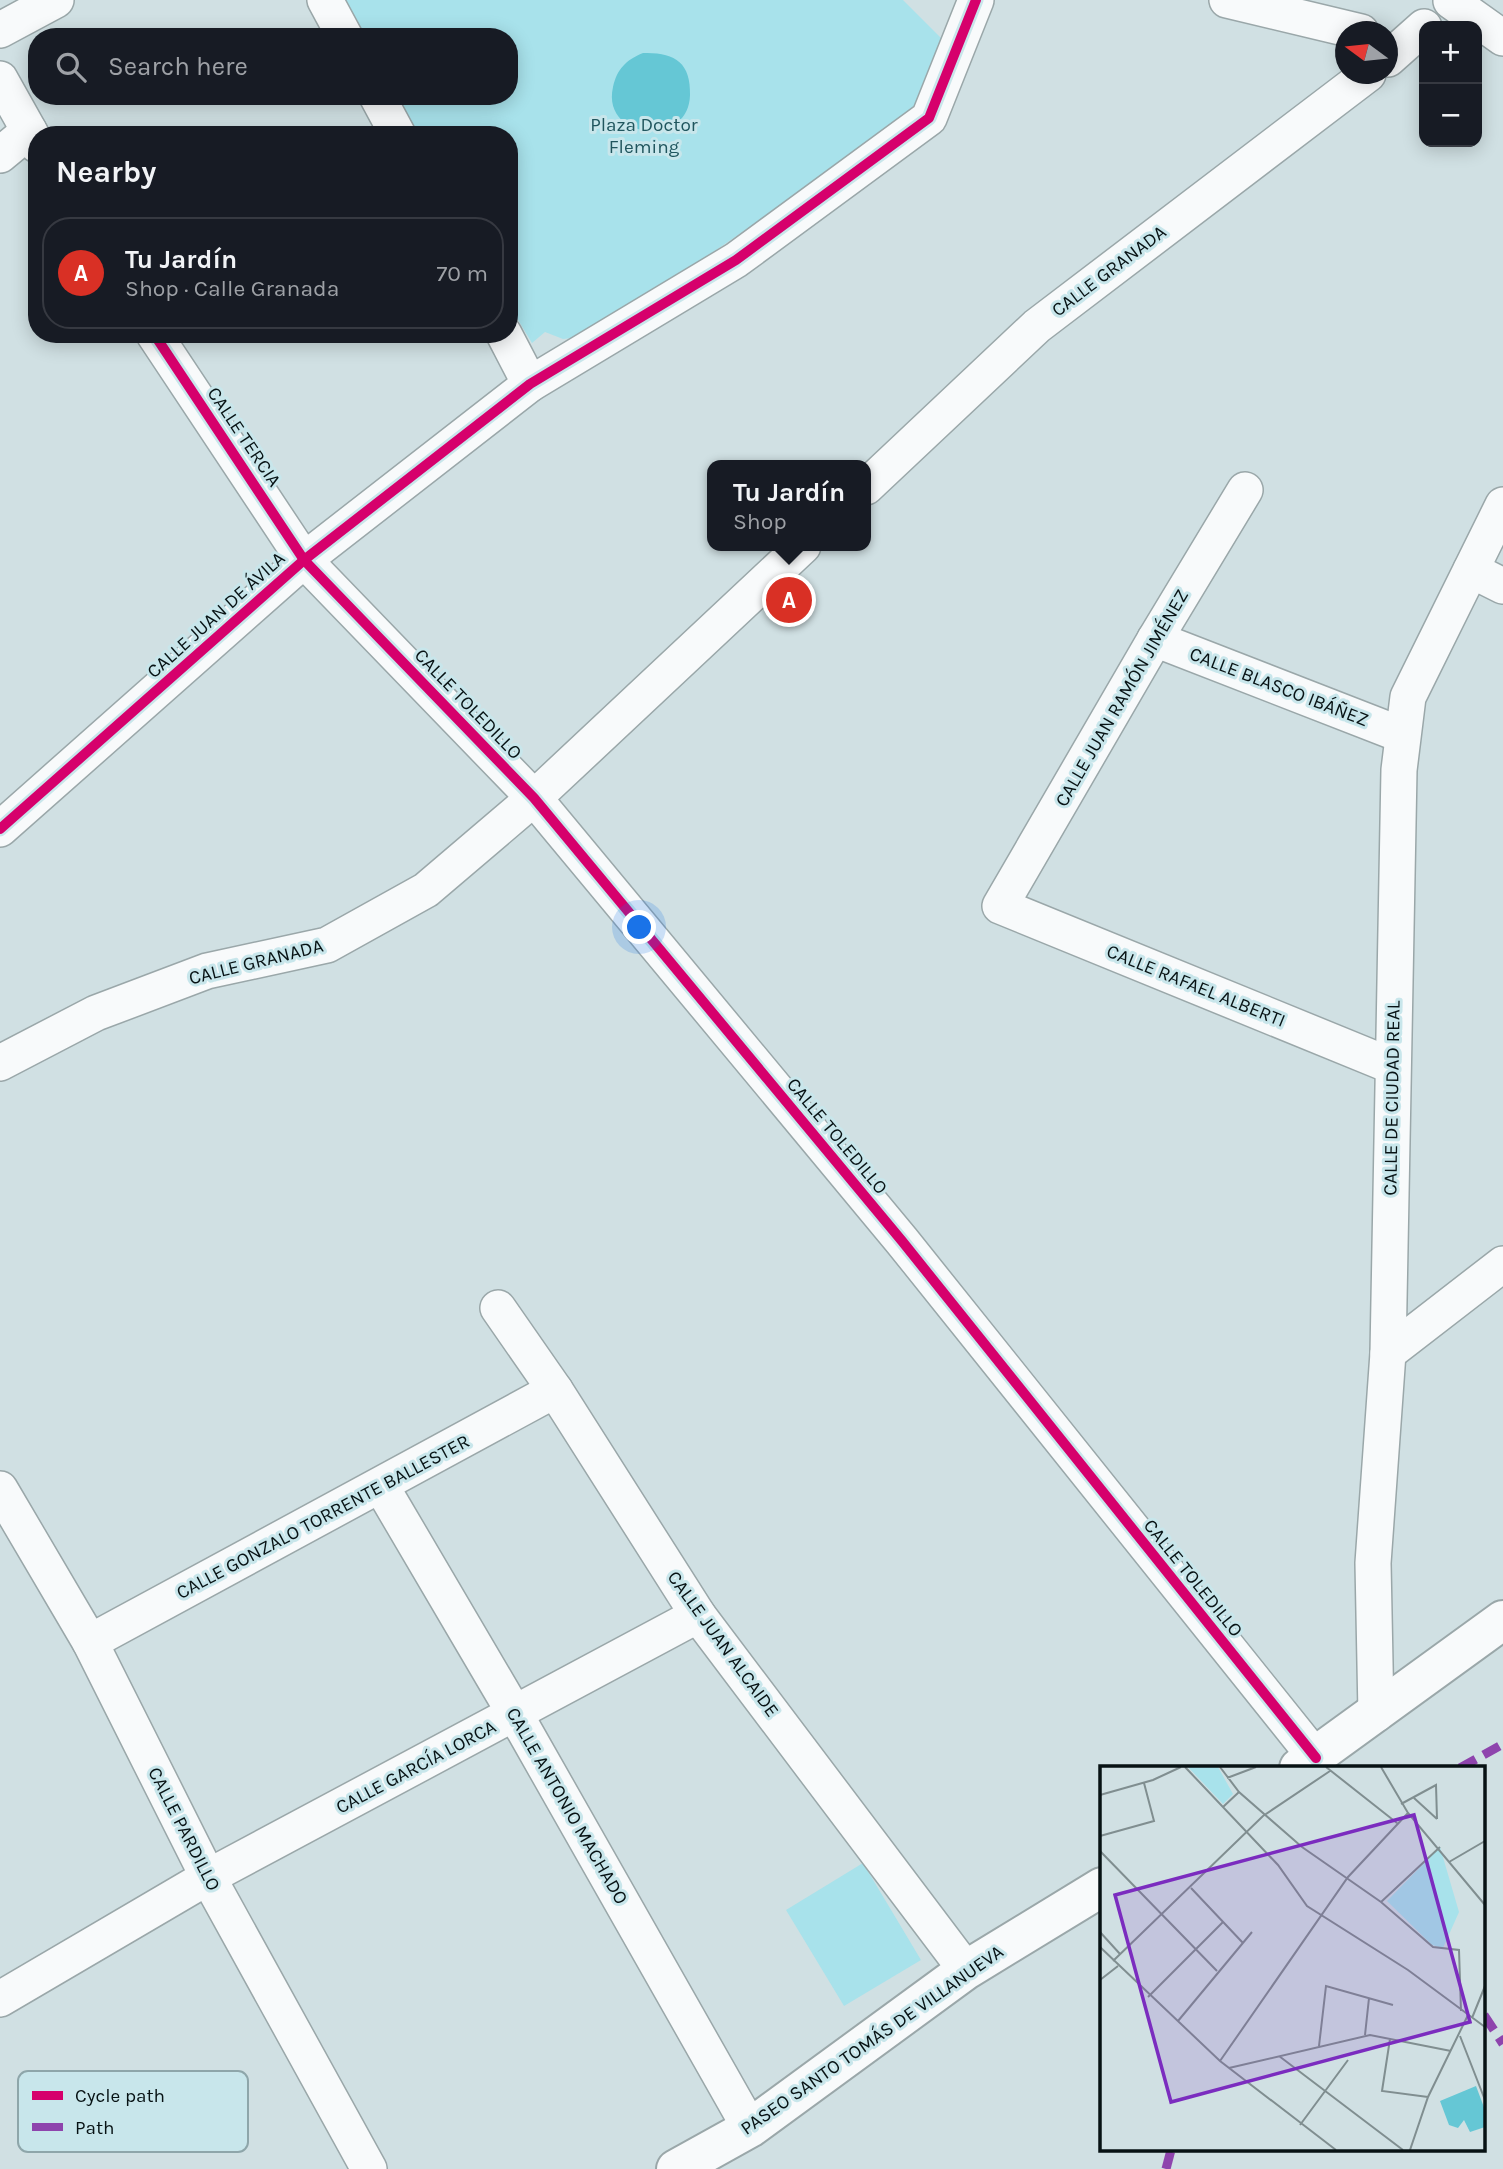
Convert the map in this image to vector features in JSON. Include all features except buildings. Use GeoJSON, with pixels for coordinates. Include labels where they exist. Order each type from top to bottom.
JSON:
{"type":"FeatureCollection","features":[{"type":"Feature","properties":{"kind":"street"},"geometry":{"type":"LineString","coordinates":[[0,30],[56,0]]}},
{"type":"Feature","properties":{"kind":"street"},"geometry":{"type":"LineString","coordinates":[[326,0],[340,28]]}},
{"type":"Feature","properties":{"kind":"street","name":"CALLE JUAN DE ÁVILA"},"geometry":{"type":"LineString","coordinates":[[0,829],[304,559],[530,384],[736,260],[929,118],[976,0]]}},
{"type":"Feature","properties":{"kind":"street"},"geometry":{"type":"LineString","coordinates":[[1227,0],[1335,26]]}},
{"type":"Feature","properties":{"kind":"street"},"geometry":{"type":"LineString","coordinates":[[1407,38],[1452,1],[1503,38]]}},
{"type":"Feature","properties":{"kind":"street"},"geometry":{"type":"LineString","coordinates":[[0,79],[28,129]]}},
{"type":"Feature","properties":{"kind":"street","name":"CALLE GRANADA"},"geometry":{"type":"LineString","coordinates":[[871,482],[1037,326],[1355,84]]}},
{"type":"Feature","properties":{"kind":"street"},"geometry":{"type":"LineString","coordinates":[[382,105],[393,126]]}},
{"type":"Feature","properties":{"kind":"street"},"geometry":{"type":"LineString","coordinates":[[0,155],[28,141]]}},
{"type":"Feature","properties":{"kind":"street","name":"CALLE TERCIA"},"geometry":{"type":"LineString","coordinates":[[161,343],[304,559]]}},
{"type":"Feature","properties":{"kind":"street"},"geometry":{"type":"LineString","coordinates":[[509,343],[530,384]]}},
{"type":"Feature","properties":{"kind":"street","name":"CALLE JUAN RAMÓN JIMÉNEZ"},"geometry":{"type":"LineString","coordinates":[[1000,906],[1245,490]]}},
{"type":"Feature","properties":{"kind":"street","name":"CALLE DE CIUDAD REAL"},"geometry":{"type":"LineString","coordinates":[[1376,1714],[1373,1563],[1388,1353],[1392,1066],[1402,735],[1408,697],[1503,505]]}},
{"type":"Feature","properties":{"kind":"street","name":"CALLE GRANADA"},"geometry":{"type":"LineString","coordinates":[[0,1063],[96,1013],[207,971],[327,945],[426,890],[534,798],[798,551]]}},
{"type":"Feature","properties":{"kind":"street","name":"CALLE TOLEDILLO"},"geometry":{"type":"LineString","coordinates":[[304,559],[534,798],[902,1241],[1308,1763]]}},
{"type":"Feature","properties":{"kind":"street"},"geometry":{"type":"LineString","coordinates":[[1471,570],[1503,586]]}},
{"type":"Feature","properties":{"kind":"street","name":"CALLE BLASCO IBÁÑEZ"},"geometry":{"type":"LineString","coordinates":[[1155,639],[1402,735]]}},
{"type":"Feature","properties":{"kind":"street","name":"CALLE RAFAEL ALBERTI"},"geometry":{"type":"LineString","coordinates":[[1000,906],[1392,1066]]}},
{"type":"Feature","properties":{"kind":"street"},"geometry":{"type":"LineString","coordinates":[[1388,1353],[1503,1264]]}},
{"type":"Feature","properties":{"kind":"street","name":"CALLE JUAN ALCAIDE"},"geometry":{"type":"LineString","coordinates":[[498,1308],[555,1390],[698,1615],[966,1969]]}},
{"type":"Feature","properties":{"kind":"street","name":"CALLE GONZALO TORRENTE BALLESTER"},"geometry":{"type":"LineString","coordinates":[[90,1643],[555,1390]]}},
{"type":"Feature","properties":{"kind":"street","name":"CALLE ANTONIO MACHADO"},"geometry":{"type":"LineString","coordinates":[[381,1486],[515,1714],[750,2128]]}},
{"type":"Feature","properties":{"kind":"street","name":"CALLE PARDILLO"},"geometry":{"type":"LineString","coordinates":[[0,1489],[90,1643],[208,1877],[369,2169]]}},
{"type":"Feature","properties":{"kind":"street","name":"CALLE GARCÍA LORCA"},"geometry":{"type":"LineString","coordinates":[[0,1999],[208,1877],[698,1615]]}},
{"type":"Feature","properties":{"kind":"street"},"geometry":{"type":"LineString","coordinates":[[1308,1763],[1503,1620]]}},
{"type":"Feature","properties":{"kind":"street","name":"PASEO SANTO TOMÁS DE VILLANUEVA"},"geometry":{"type":"LineString","coordinates":[[676,2169],[750,2128],[966,1969],[1100,1888]]}},
{"type":"Feature","properties":{"kind":"green space","name":"Plaza Doctor Fleming"},"geometry":{"type":"Polygon","coordinates":[[[330,0],[903,0],[955,52],[914,115],[590,336],[563,339],[545,332],[532,343],[518,320],[518,126],[404,126],[392,105],[518,105],[518,28],[347,28],[330,0]]]}},
{"type":"Feature","properties":{"kind":"green space"},"geometry":{"type":"Polygon","coordinates":[[[863,1863],[921,1960],[844,2006],[786,1910],[863,1863]]]}},
{"type":"Feature","properties":{"kind":"shaded area"},"geometry":{"type":"Polygon","coordinates":[[[643,53],[672,57],[684,67],[690,84],[686,112],[676,124],[662,130],[647,131],[632,127],[620,118],[613,105],[613,87],[617,75],[627,62],[643,53]]]}},
{"type":"Feature","properties":{"kind":"marked path"},"geometry":{"type":"LineString","coordinates":[[1464,1766],[1503,1744]]}},
{"type":"Feature","properties":{"kind":"marked path"},"geometry":{"type":"LineString","coordinates":[[1486,2018],[1503,2044]]}},
{"type":"Feature","properties":{"kind":"marked path"},"geometry":{"type":"LineString","coordinates":[[1166,2169],[1170,2152]]}},
{"type":"Feature","properties":{"kind":"cycle path"},"geometry":{"type":"LineString","coordinates":[[0,829],[304,560],[530,384],[736,260],[929,118],[976,0]]}},
{"type":"Feature","properties":{"kind":"cycle path"},"geometry":{"type":"LineString","coordinates":[[160,343],[304,560],[534,798],[902,1241],[1316,1758]]}},
{"type":"Feature","properties":{"kind":"place","name":"Tu Jardín"},"geometry":{"type":"Point","coordinates":[789,600]}}]}
